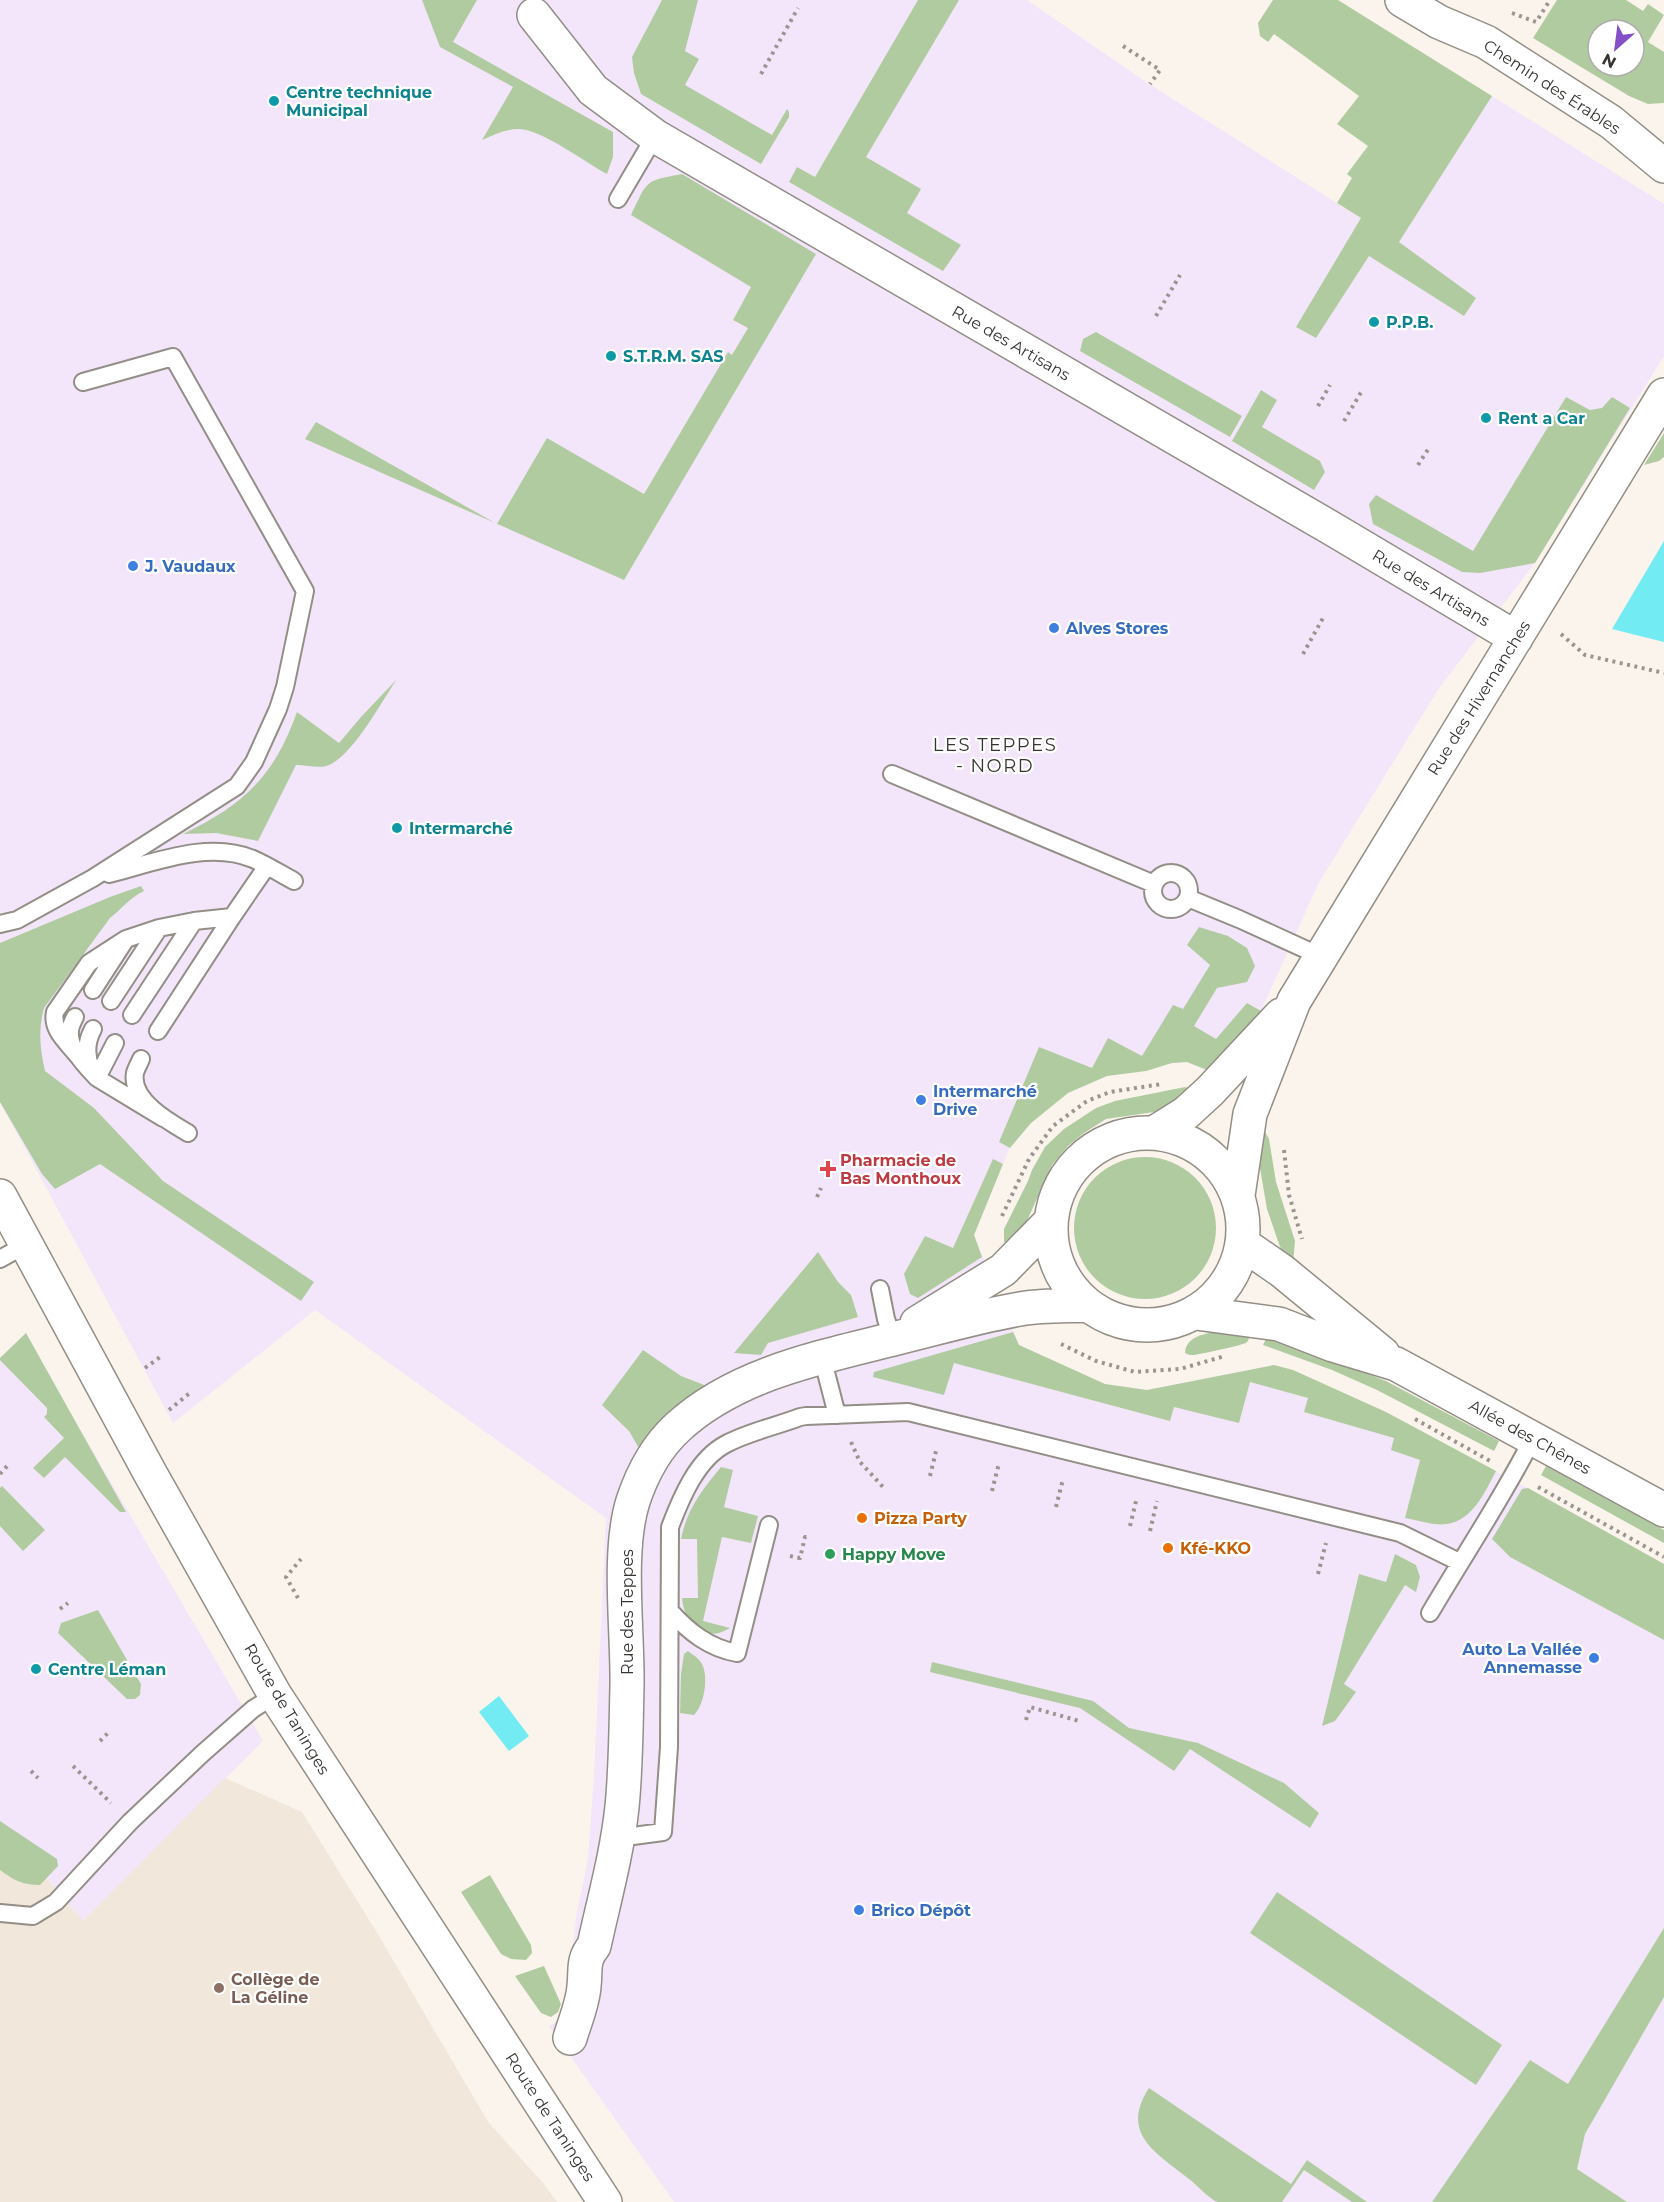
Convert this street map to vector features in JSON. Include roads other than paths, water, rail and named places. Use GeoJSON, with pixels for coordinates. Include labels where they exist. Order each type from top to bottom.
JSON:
{"type":"FeatureCollection","features":[{"type":"Feature","properties":{"kind":"street","name":"Chemin des Érables"},"geometry":{"type":"LineString","coordinates":[[1402,0],[1439,22],[1486,42],[1611,122],[1664,166]]}},
{"type":"Feature","properties":{"kind":"street","name":"Rue des Artisans"},"geometry":{"type":"LineString","coordinates":[[534,15],[593,90],[655,136],[1331,528],[1523,627]]}},
{"type":"Feature","properties":{"kind":"street","name":"Rue des Hivernanches"},"geometry":{"type":"LineString","coordinates":[[1238,1195],[1250,1114],[1294,1001],[1664,395]]}},
{"type":"Feature","properties":{"kind":"street","name":"Rue des Hivernanches"},"geometry":{"type":"LineString","coordinates":[[1154,1133],[1186,1113],[1210,1091],[1294,1001]]}},
{"type":"Feature","properties":{"kind":"street"},"geometry":{"type":"LineString","coordinates":[[1154,1133],[1176,1137],[1196,1146],[1213,1159],[1228,1176],[1238,1195],[1244,1219],[1243,1244],[1234,1271],[1218,1295],[1196,1313],[1169,1323],[1141,1325],[1113,1319],[1088,1305],[1071,1288],[1059,1268],[1052,1245],[1051,1221],[1056,1197],[1068,1174],[1084,1156],[1106,1142],[1130,1134],[1154,1133]]}},
{"type":"Feature","properties":{"kind":"street","name":"Route de Taninges"},"geometry":{"type":"LineString","coordinates":[[0,1196],[13,1251],[150,1473],[275,1695],[605,2202]]}},
{"type":"Feature","properties":{"kind":"street","name":"Rue des Teppes"},"geometry":{"type":"LineString","coordinates":[[893,1339],[1003,1270],[1051,1221]]}},
{"type":"Feature","properties":{"kind":"street","name":"Allée des Chênes"},"geometry":{"type":"LineString","coordinates":[[1243,1244],[1282,1270],[1396,1364]]}},
{"type":"Feature","properties":{"kind":"street","name":"Rue des Teppes"},"geometry":{"type":"LineString","coordinates":[[570,2038],[585,1986],[583,1975],[587,1954],[594,1946],[618,1838],[625,1774],[626,1548],[631,1509],[642,1478],[655,1454],[670,1435],[702,1408],[784,1368],[893,1339],[1021,1309],[1088,1305]]}},
{"type":"Feature","properties":{"kind":"street","name":"Allée des Chênes"},"geometry":{"type":"LineString","coordinates":[[1196,1313],[1279,1324],[1396,1364],[1664,1510]]}},
{"type":"Feature","properties":{"kind":"lane"},"geometry":{"type":"LineString","coordinates":[[618,199],[655,136]]}},
{"type":"Feature","properties":{"kind":"lane"},"geometry":{"type":"LineString","coordinates":[[0,924],[17,920],[93,878],[237,786],[254,762],[278,709],[304,591],[173,357],[83,382]]}},
{"type":"Feature","properties":{"kind":"lane"},"geometry":{"type":"LineString","coordinates":[[892,774],[1154,884]]}},
{"type":"Feature","properties":{"kind":"lane"},"geometry":{"type":"LineString","coordinates":[[93,878],[197,853],[231,853],[252,858],[294,881]]}},
{"type":"Feature","properties":{"kind":"lane"},"geometry":{"type":"LineString","coordinates":[[158,1031],[267,866]]}},
{"type":"Feature","properties":{"kind":"lane"},"geometry":{"type":"LineString","coordinates":[[1167,873],[1178,874],[1187,882],[1188,898],[1172,909],[1161,905],[1154,896],[1154,884],[1167,873]]}},
{"type":"Feature","properties":{"kind":"lane"},"geometry":{"type":"LineString","coordinates":[[1188,898],[1320,956]]}},
{"type":"Feature","properties":{"kind":"lane"},"geometry":{"type":"LineString","coordinates":[[188,1133],[97,1078],[55,1028],[53,1021],[55,1012],[89,963],[126,939],[159,928],[232,917]]}},
{"type":"Feature","properties":{"kind":"lane"},"geometry":{"type":"LineString","coordinates":[[132,1015],[194,921]]}},
{"type":"Feature","properties":{"kind":"lane"},"geometry":{"type":"LineString","coordinates":[[111,1001],[159,928]]}},
{"type":"Feature","properties":{"kind":"lane"},"geometry":{"type":"LineString","coordinates":[[93,990],[126,939]]}},
{"type":"Feature","properties":{"kind":"lane"},"geometry":{"type":"LineString","coordinates":[[75,1017],[69,1032],[78,1056]]}},
{"type":"Feature","properties":{"kind":"lane"},"geometry":{"type":"LineString","coordinates":[[93,1029],[88,1040],[87,1057],[97,1078]]}},
{"type":"Feature","properties":{"kind":"lane"},"geometry":{"type":"LineString","coordinates":[[97,1078],[115,1043]]}},
{"type":"Feature","properties":{"kind":"lane"},"geometry":{"type":"LineString","coordinates":[[141,1059],[135,1073],[137,1086],[154,1112],[163,1118]]}},
{"type":"Feature","properties":{"kind":"lane"},"geometry":{"type":"LineString","coordinates":[[880,1289],[893,1339]]}},
{"type":"Feature","properties":{"kind":"lane"},"geometry":{"type":"LineString","coordinates":[[822,1357],[837,1414]]}},
{"type":"Feature","properties":{"kind":"lane"},"geometry":{"type":"LineString","coordinates":[[618,1838],[663,1832],[669,1747],[670,1527],[690,1479],[725,1444],[806,1416],[908,1412],[1400,1533],[1459,1562]]}},
{"type":"Feature","properties":{"kind":"lane"},"geometry":{"type":"LineString","coordinates":[[1430,1613],[1514,1474],[1533,1438]]}},
{"type":"Feature","properties":{"kind":"lane"},"geometry":{"type":"LineString","coordinates":[[670,1611],[684,1627],[702,1641],[725,1651],[737,1653],[769,1525]]}},
{"type":"Feature","properties":{"kind":"lane"},"geometry":{"type":"LineString","coordinates":[[0,1913],[33,1916],[56,1902],[130,1822],[203,1753],[253,1709],[275,1695]]}},
{"type":"Feature","properties":{"kind":"water"},"geometry":{"type":"Polygon","coordinates":[[[1664,541],[1664,642],[1612,629],[1664,541]]]}},
{"type":"Feature","properties":{"kind":"water"},"geometry":{"type":"Polygon","coordinates":[[[499,1696],[529,1736],[509,1751],[479,1712],[499,1696]]]}},
{"type":"Feature","properties":{"kind":"place","name":"Centre technique Municipal"},"geometry":{"type":"Point","coordinates":[274,101]}},
{"type":"Feature","properties":{"kind":"place","name":"P.P.B."},"geometry":{"type":"Point","coordinates":[1374,322]}},
{"type":"Feature","properties":{"kind":"place","name":"S.T.R.M. SAS"},"geometry":{"type":"Point","coordinates":[611,356]}},
{"type":"Feature","properties":{"kind":"place","name":"Rent a Car"},"geometry":{"type":"Point","coordinates":[1486,418]}},
{"type":"Feature","properties":{"kind":"place","name":"J. Vaudaux"},"geometry":{"type":"Point","coordinates":[133,566]}},
{"type":"Feature","properties":{"kind":"place","name":"Alves Stores"},"geometry":{"type":"Point","coordinates":[1054,628]}},
{"type":"Feature","properties":{"kind":"place","name":"Intermarché"},"geometry":{"type":"Point","coordinates":[397,828]}},
{"type":"Feature","properties":{"kind":"place","name":"Intermarché Drive"},"geometry":{"type":"Point","coordinates":[921,1100]}},
{"type":"Feature","properties":{"kind":"place","name":"Pharmacie de Bas Monthoux"},"geometry":{"type":"Point","coordinates":[828,1169]}},
{"type":"Feature","properties":{"kind":"place","name":"Pizza Party"},"geometry":{"type":"Point","coordinates":[862,1518]}},
{"type":"Feature","properties":{"kind":"place","name":"Kfé-KKO"},"geometry":{"type":"Point","coordinates":[1168,1548]}},
{"type":"Feature","properties":{"kind":"place","name":"Happy Move"},"geometry":{"type":"Point","coordinates":[830,1554]}},
{"type":"Feature","properties":{"kind":"place","name":"Auto La Vallée Annemasse"},"geometry":{"type":"Point","coordinates":[1594,1658]}},
{"type":"Feature","properties":{"kind":"place","name":"Centre Léman"},"geometry":{"type":"Point","coordinates":[36,1669]}},
{"type":"Feature","properties":{"kind":"place","name":"Brico Dépôt"},"geometry":{"type":"Point","coordinates":[859,1910]}},
{"type":"Feature","properties":{"kind":"place","name":"Collège de La Géline"},"geometry":{"type":"Point","coordinates":[219,1988]}},
{"type":"Feature","properties":{"kind":"district","name":"LES TEPPES - NORD"},"geometry":{"type":"Point","coordinates":[995,756]}}]}
